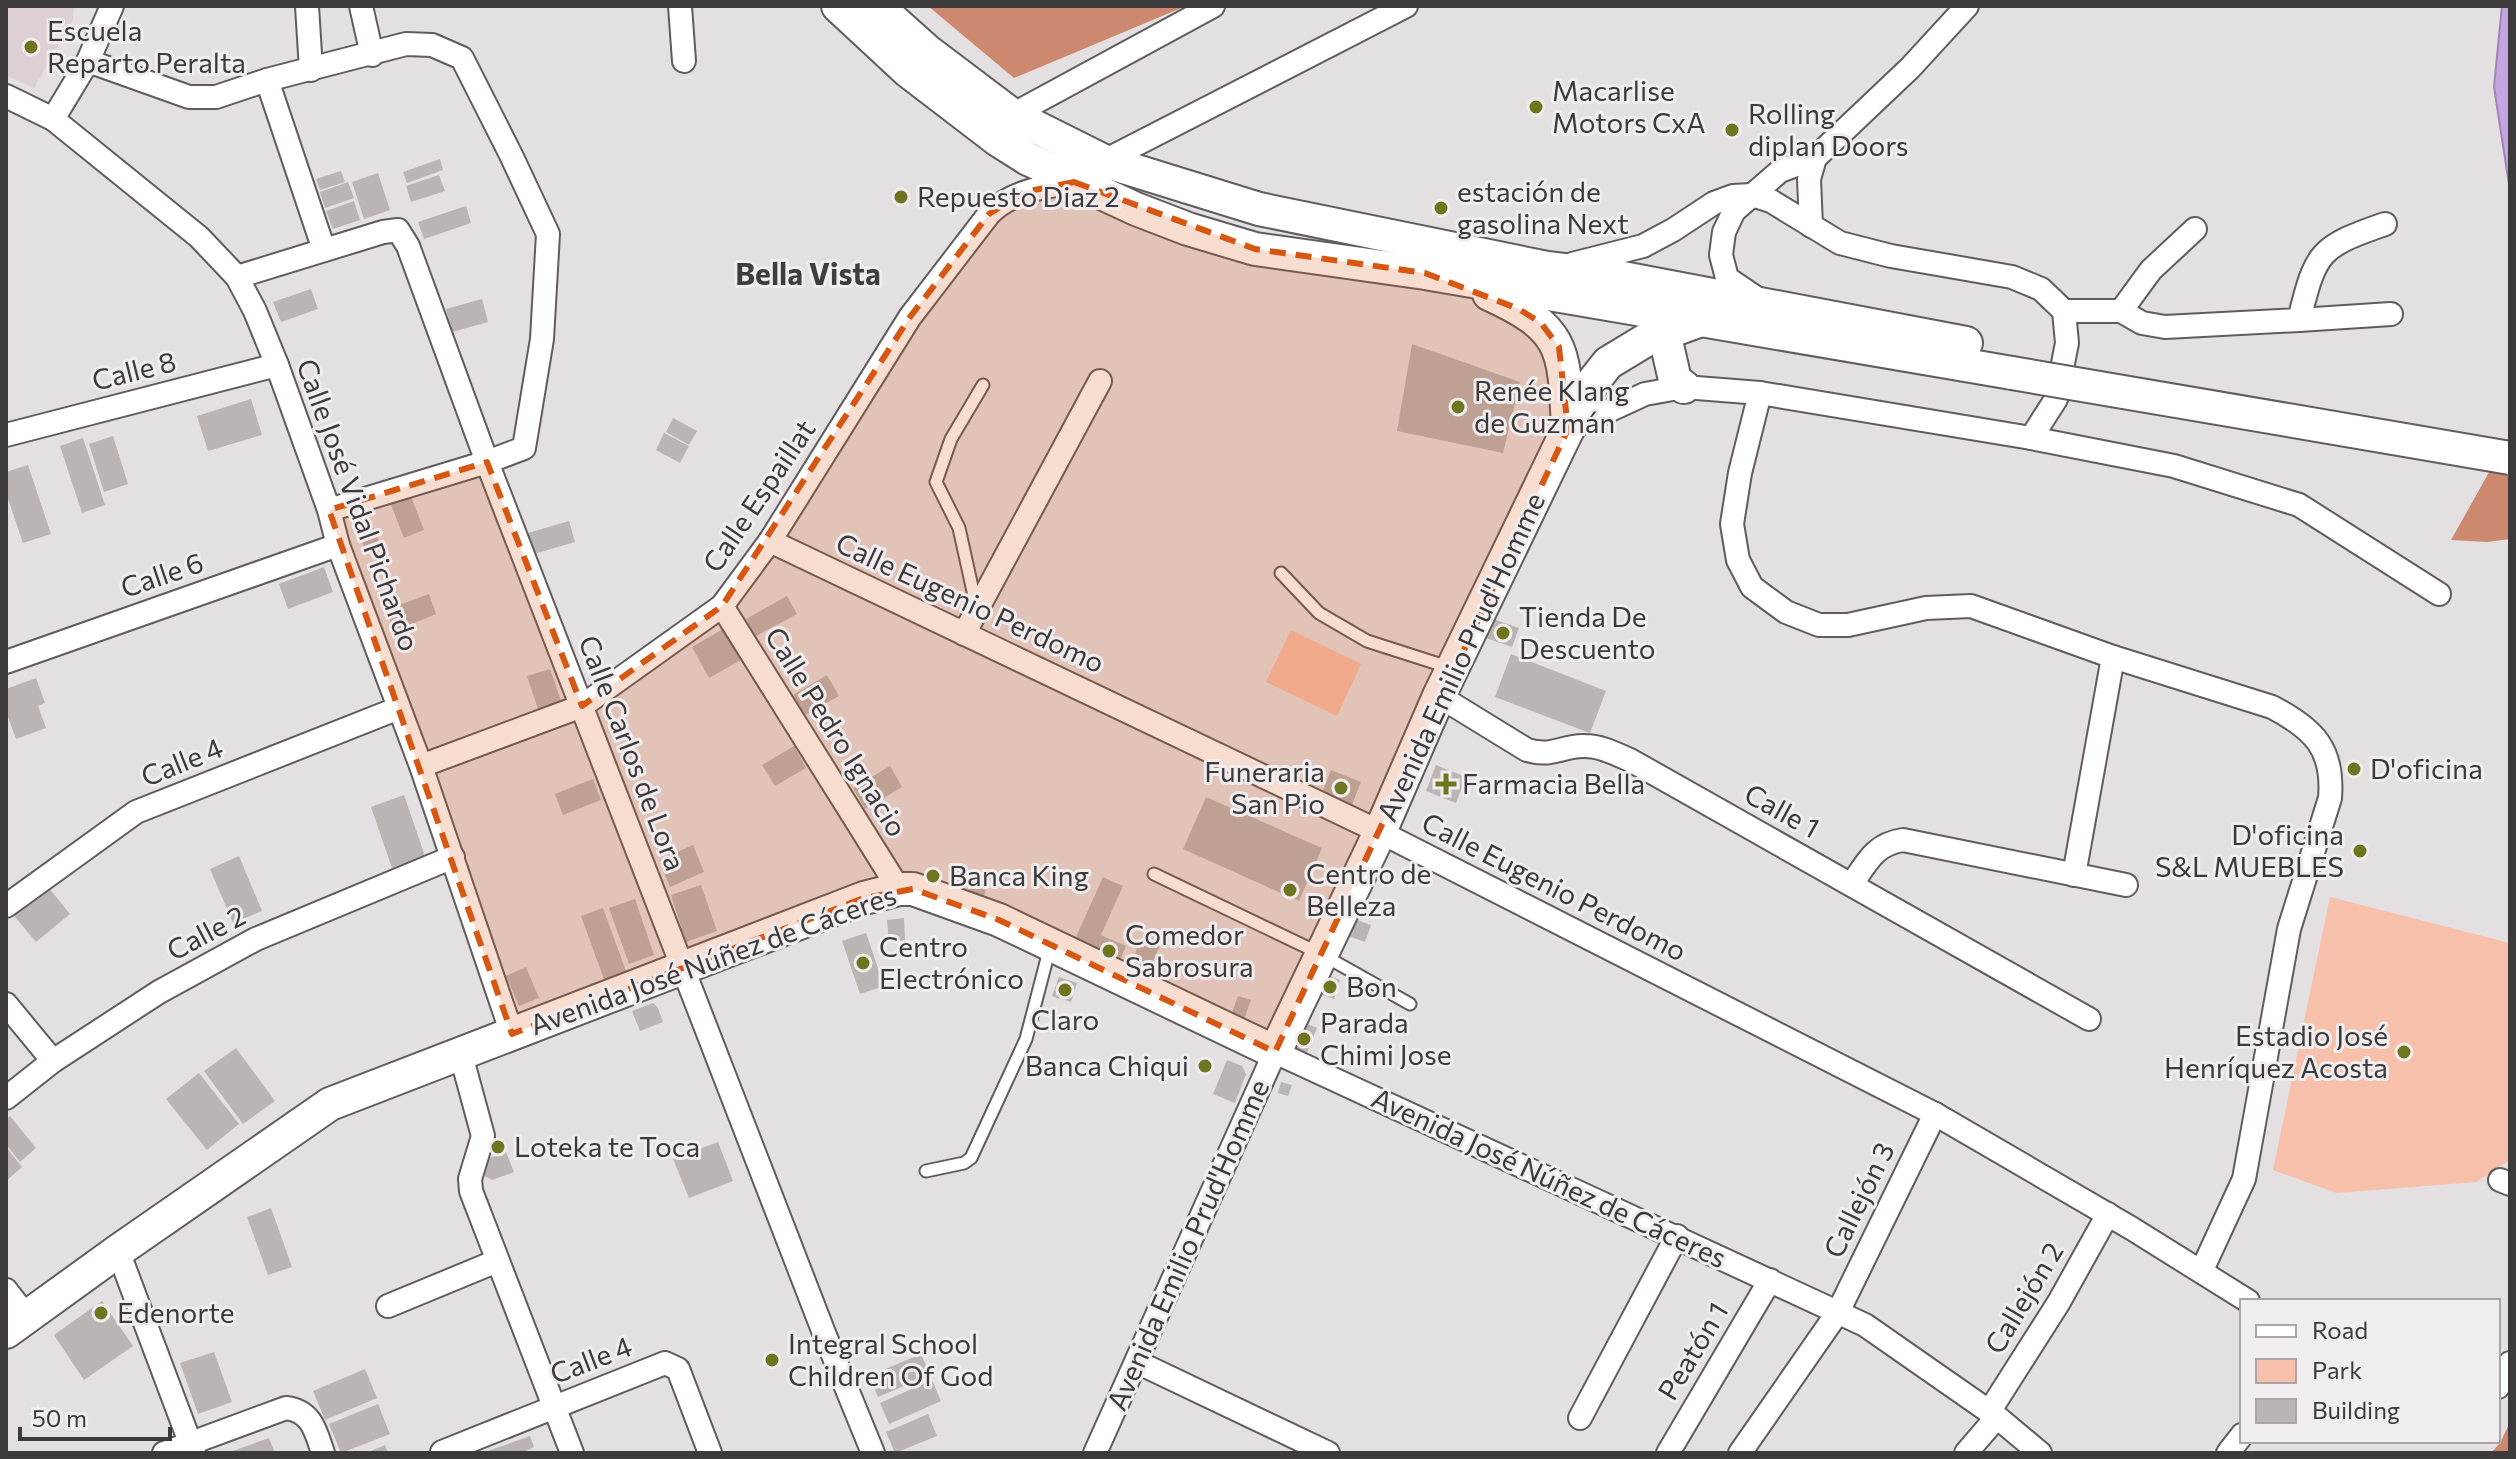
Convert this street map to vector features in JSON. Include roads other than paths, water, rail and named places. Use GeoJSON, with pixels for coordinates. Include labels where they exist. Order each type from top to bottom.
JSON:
{"type":"FeatureCollection","features":[{"type":"Feature","properties":{"kind":"main road"},"geometry":{"type":"LineString","coordinates":[[838,6],[908,71],[998,140],[1028,159],[1149,214],[1255,249],[1425,273],[1701,320],[2014,363],[2510,438]]}},
{"type":"Feature","properties":{"kind":"main road"},"geometry":{"type":"LineString","coordinates":[[877,6],[926,50],[1012,115],[1104,161],[1259,209],[1547,268],[1607,275],[1765,303],[2014,363],[2510,458]]}},
{"type":"Feature","properties":{"kind":"main road","name":"Avenida Emilio Prud'Homme"},"geometry":{"type":"LineString","coordinates":[[1425,273],[1490,295],[1541,323],[1559,347],[1568,429]]}},
{"type":"Feature","properties":{"kind":"main road","name":"Avenida Emilio Prud'Homme"},"geometry":{"type":"LineString","coordinates":[[1275,1052],[1380,832],[1446,682],[1593,382],[1608,363],[1664,332],[1701,320]]}},
{"type":"Feature","properties":{"kind":"main road"},"geometry":{"type":"LineString","coordinates":[[1664,332],[1675,380],[1684,387]]}},
{"type":"Feature","properties":{"kind":"main road","name":"Avenida José Núñez de Cáceres"},"geometry":{"type":"LineString","coordinates":[[17,1324],[330,1104],[864,898],[899,889],[913,889],[999,920],[1275,1052]]}},
{"type":"Feature","properties":{"kind":"street"},"geometry":{"type":"LineString","coordinates":[[53,119],[88,61],[112,6]]}},
{"type":"Feature","properties":{"kind":"street"},"geometry":{"type":"LineString","coordinates":[[307,6],[311,70]]}},
{"type":"Feature","properties":{"kind":"street"},"geometry":{"type":"LineString","coordinates":[[361,6],[372,55]]}},
{"type":"Feature","properties":{"kind":"street"},"geometry":{"type":"LineString","coordinates":[[680,6],[684,61]]}},
{"type":"Feature","properties":{"kind":"street"},"geometry":{"type":"LineString","coordinates":[[1012,115],[1213,6]]}},
{"type":"Feature","properties":{"kind":"street"},"geometry":{"type":"LineString","coordinates":[[1104,161],[1406,6]]}},
{"type":"Feature","properties":{"kind":"street"},"geometry":{"type":"LineString","coordinates":[[1765,303],[1727,278],[1721,255],[1724,232],[1734,211],[1780,171],[1815,158],[1910,68],[1967,6]]}},
{"type":"Feature","properties":{"kind":"street"},"geometry":{"type":"LineString","coordinates":[[88,61],[189,97],[216,97],[267,80],[406,44],[432,45],[462,58],[548,234],[542,339],[524,448],[329,510]]}},
{"type":"Feature","properties":{"kind":"street"},"geometry":{"type":"LineString","coordinates":[[267,80],[324,250]]}},
{"type":"Feature","properties":{"kind":"street","name":"Calle José Vidal Pichardo"},"geometry":{"type":"LineString","coordinates":[[6,96],[53,119],[199,237],[237,277],[277,365],[329,510],[338,545],[453,857],[512,1034]]}},
{"type":"Feature","properties":{"kind":"street"},"geometry":{"type":"LineString","coordinates":[[1811,226],[1809,179],[1815,158]]}},
{"type":"Feature","properties":{"kind":"street","name":"Calle Espaillat"},"geometry":{"type":"LineString","coordinates":[[421,766],[582,706],[722,606],[770,541],[910,317],[989,214],[1003,201],[1024,192],[1074,182]]}},
{"type":"Feature","properties":{"kind":"street"},"geometry":{"type":"LineString","coordinates":[[1547,268],[1643,246],[1714,203],[1733,196],[1752,195],[1771,201],[1840,243],[1891,256],[2012,277],[2041,289],[2064,311],[2067,343],[2056,399],[2031,438]]}},
{"type":"Feature","properties":{"kind":"street"},"geometry":{"type":"LineString","coordinates":[[2299,320],[2307,287],[2321,254],[2342,239],[2385,224]]}},
{"type":"Feature","properties":{"kind":"street"},"geometry":{"type":"LineString","coordinates":[[2121,311],[2151,270],[2195,229]]}},
{"type":"Feature","properties":{"kind":"street","name":"Calle Carlos de Lora"},"geometry":{"type":"LineString","coordinates":[[237,277],[398,230],[408,246],[487,462],[873,1453]]}},
{"type":"Feature","properties":{"kind":"street"},"geometry":{"type":"LineString","coordinates":[[2064,311],[2121,311],[2142,323],[2165,327],[2391,314]]}},
{"type":"Feature","properties":{"kind":"street","name":"Calle 8"},"geometry":{"type":"LineString","coordinates":[[6,435],[277,365]]}},
{"type":"Feature","properties":{"kind":"street"},"geometry":{"type":"LineString","coordinates":[[964,634],[1100,381]]}},
{"type":"Feature","properties":{"kind":"street"},"geometry":{"type":"LineString","coordinates":[[1568,429],[1645,394],[1684,387],[1760,393],[2031,438],[2174,466],[2299,505],[2439,594]]}},
{"type":"Feature","properties":{"kind":"street"},"geometry":{"type":"LineString","coordinates":[[1760,393],[1740,473],[1732,524],[1738,560],[1752,587],[1786,612],[1819,625],[1848,625],[1926,608],[1971,606],[2113,657],[2272,707],[2295,719],[2314,735],[2327,756],[2332,779],[2326,819],[2289,929],[2244,1179],[2202,1270]]}},
{"type":"Feature","properties":{"kind":"street","name":"Calle Eugenio Perdomo"},"geometry":{"type":"LineString","coordinates":[[770,541],[1380,832],[1935,1114],[2202,1270],[2245,1299]]}},
{"type":"Feature","properties":{"kind":"street","name":"Calle 6"},"geometry":{"type":"LineString","coordinates":[[6,662],[338,545]]}},
{"type":"Feature","properties":{"kind":"street","name":"Calle Pedro Ignacio"},"geometry":{"type":"LineString","coordinates":[[722,606],[899,889]]}},
{"type":"Feature","properties":{"kind":"street"},"geometry":{"type":"LineString","coordinates":[[2074,875],[2113,657]]}},
{"type":"Feature","properties":{"kind":"street","name":"Calle 1"},"geometry":{"type":"LineString","coordinates":[[1446,682],[1527,750],[1539,754],[1557,753],[1585,746],[1601,748],[1630,760],[2089,1019]]}},
{"type":"Feature","properties":{"kind":"street","name":"Calle 4"},"geometry":{"type":"LineString","coordinates":[[6,906],[136,812],[399,708]]}},
{"type":"Feature","properties":{"kind":"street"},"geometry":{"type":"LineString","coordinates":[[1852,884],[1874,850],[1889,842],[1903,840],[2126,885]]}},
{"type":"Feature","properties":{"kind":"street","name":"Calle 2"},"geometry":{"type":"LineString","coordinates":[[6,1098],[53,1061],[159,992],[256,939],[453,857]]}},
{"type":"Feature","properties":{"kind":"street"},"geometry":{"type":"LineString","coordinates":[[6,1004],[53,1061]]}},
{"type":"Feature","properties":{"kind":"street","name":"Avenida José Núñez de Cáceres"},"geometry":{"type":"LineString","coordinates":[[1275,1052],[1865,1325],[1993,1415],[2040,1453]]}},
{"type":"Feature","properties":{"kind":"street","name":"Avenida Emilio Prud'Homme"},"geometry":{"type":"LineString","coordinates":[[1095,1453],[1275,1052]]}},
{"type":"Feature","properties":{"kind":"street"},"geometry":{"type":"LineString","coordinates":[[461,1055],[483,1136],[470,1179],[471,1191],[572,1453]]}},
{"type":"Feature","properties":{"kind":"street","name":"Callejón 3"},"geometry":{"type":"LineString","coordinates":[[1838,1312],[1935,1114]]}},
{"type":"Feature","properties":{"kind":"street","name":"Callejón 2"},"geometry":{"type":"LineString","coordinates":[[1966,1453],[1993,1415],[2108,1214]]}},
{"type":"Feature","properties":{"kind":"street"},"geometry":{"type":"LineString","coordinates":[[1580,1418],[1677,1236]]}},
{"type":"Feature","properties":{"kind":"street"},"geometry":{"type":"LineString","coordinates":[[118,1251],[192,1448]]}},
{"type":"Feature","properties":{"kind":"street"},"geometry":{"type":"LineString","coordinates":[[388,1306],[497,1261]]}},
{"type":"Feature","properties":{"kind":"street","name":"Peatón 1"},"geometry":{"type":"LineString","coordinates":[[1668,1453],[1770,1280]]}},
{"type":"Feature","properties":{"kind":"street"},"geometry":{"type":"LineString","coordinates":[[6,1290],[17,1324]]}},
{"type":"Feature","properties":{"kind":"street"},"geometry":{"type":"LineString","coordinates":[[1740,1453],[1838,1312]]}},
{"type":"Feature","properties":{"kind":"street"},"geometry":{"type":"LineString","coordinates":[[1137,1362],[1328,1453]]}},
{"type":"Feature","properties":{"kind":"street","name":"Calle 4"},"geometry":{"type":"LineString","coordinates":[[442,1452],[665,1363],[678,1369],[710,1453]]}},
{"type":"Feature","properties":{"kind":"street"},"geometry":{"type":"LineString","coordinates":[[2500,1383],[2510,1363]]}},
{"type":"Feature","properties":{"kind":"street"},"geometry":{"type":"LineString","coordinates":[[164,1453],[192,1448],[286,1408],[296,1409],[307,1416],[323,1453]]}},
{"type":"Feature","properties":{"kind":"lane"},"geometry":{"type":"LineString","coordinates":[[977,609],[959,528],[936,482],[951,439],[983,385]]}},
{"type":"Feature","properties":{"kind":"lane"},"geometry":{"type":"LineString","coordinates":[[1281,573],[1319,613],[1446,682]]}},
{"type":"Feature","properties":{"kind":"lane"},"geometry":{"type":"LineString","coordinates":[[1154,874],[1321,954],[1410,1004]]}},
{"type":"Feature","properties":{"kind":"lane"},"geometry":{"type":"LineString","coordinates":[[926,1171],[964,1163],[971,1158],[1026,1039],[1050,946]]}},
{"type":"Feature","properties":{"kind":"place","name":"Escuela Reparto Peralta"},"geometry":{"type":"Point","coordinates":[31,47]}},
{"type":"Feature","properties":{"kind":"place","name":"Macarlise Motors CxA"},"geometry":{"type":"Point","coordinates":[1536,107]}},
{"type":"Feature","properties":{"kind":"place","name":"Rolling diplan Doors"},"geometry":{"type":"Point","coordinates":[1732,130]}},
{"type":"Feature","properties":{"kind":"place","name":"Repuesto Diaz 2"},"geometry":{"type":"Point","coordinates":[901,197]}},
{"type":"Feature","properties":{"kind":"place","name":"estación de gasolina Next"},"geometry":{"type":"Point","coordinates":[1441,208]}},
{"type":"Feature","properties":{"kind":"place","name":"Renée Klang de Guzmán"},"geometry":{"type":"Point","coordinates":[1458,407]}},
{"type":"Feature","properties":{"kind":"place","name":"Tienda De Descuento"},"geometry":{"type":"Point","coordinates":[1503,633]}},
{"type":"Feature","properties":{"kind":"place","name":"D'oficina"},"geometry":{"type":"Point","coordinates":[2354,769]}},
{"type":"Feature","properties":{"kind":"place","name":"Farmacia Bella"},"geometry":{"type":"Point","coordinates":[1446,784]}},
{"type":"Feature","properties":{"kind":"place","name":"Funeraria San Pio"},"geometry":{"type":"Point","coordinates":[1341,788]}},
{"type":"Feature","properties":{"kind":"place","name":"D'oficina S&L MUEBLES"},"geometry":{"type":"Point","coordinates":[2360,851]}},
{"type":"Feature","properties":{"kind":"place","name":"Banca King"},"geometry":{"type":"Point","coordinates":[933,876]}},
{"type":"Feature","properties":{"kind":"place","name":"Centro de Belleza"},"geometry":{"type":"Point","coordinates":[1290,890]}},
{"type":"Feature","properties":{"kind":"place","name":"Comedor Sabrosura"},"geometry":{"type":"Point","coordinates":[1109,951]}},
{"type":"Feature","properties":{"kind":"place","name":"Centro Electrónico"},"geometry":{"type":"Point","coordinates":[863,963]}},
{"type":"Feature","properties":{"kind":"place","name":"Bon"},"geometry":{"type":"Point","coordinates":[1330,987]}},
{"type":"Feature","properties":{"kind":"place","name":"Claro"},"geometry":{"type":"Point","coordinates":[1065,990]}},
{"type":"Feature","properties":{"kind":"place","name":"Parada Chimi Jose"},"geometry":{"type":"Point","coordinates":[1304,1039]}},
{"type":"Feature","properties":{"kind":"place","name":"Estadio José Henríquez Acosta"},"geometry":{"type":"Point","coordinates":[2404,1052]}},
{"type":"Feature","properties":{"kind":"place","name":"Banca Chiqui"},"geometry":{"type":"Point","coordinates":[1205,1066]}},
{"type":"Feature","properties":{"kind":"place","name":"Loteka te Toca"},"geometry":{"type":"Point","coordinates":[498,1147]}},
{"type":"Feature","properties":{"kind":"place","name":"Edenorte"},"geometry":{"type":"Point","coordinates":[101,1313]}},
{"type":"Feature","properties":{"kind":"place","name":"Integral School Children Of God"},"geometry":{"type":"Point","coordinates":[772,1360]}},
{"type":"Feature","properties":{"kind":"district","name":"Bella Vista"},"geometry":{"type":"Point","coordinates":[808,275]}}]}
